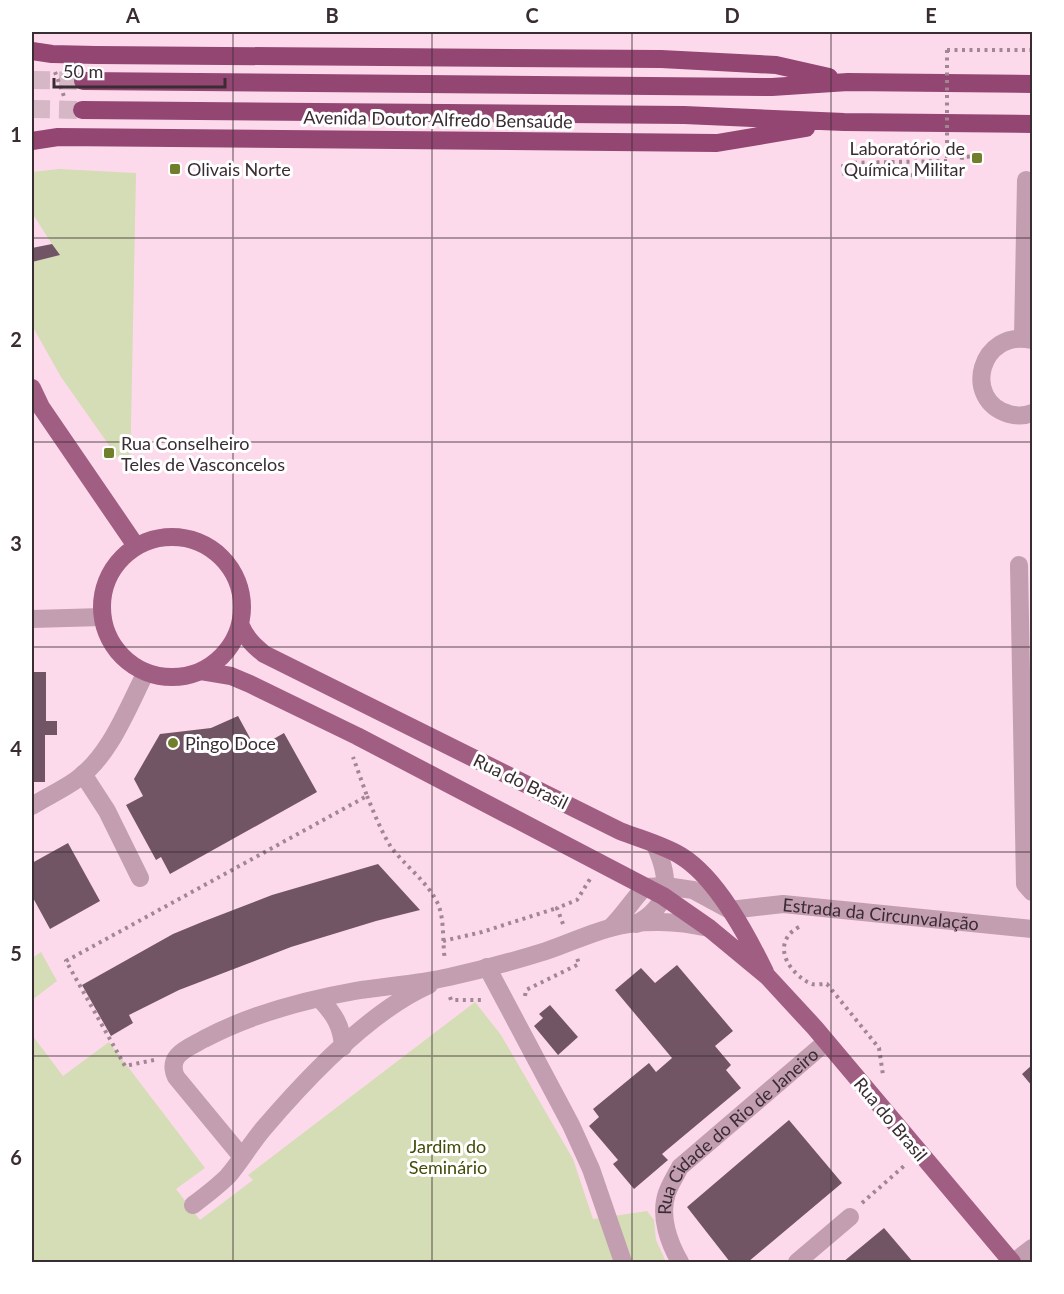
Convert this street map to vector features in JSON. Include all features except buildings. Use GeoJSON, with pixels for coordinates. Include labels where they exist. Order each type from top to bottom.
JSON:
{"type":"FeatureCollection","features":[{"type":"Feature","properties":{"kind":"highway","name":"Avenida Doutor Alfredo Bensaúde"},"geometry":{"type":"LineString","coordinates":[[32,51],[96,55],[661,59],[776,65],[849,82]]}},
{"type":"Feature","properties":{"kind":"highway","name":"Avenida Doutor Alfredo Bensaúde"},"geometry":{"type":"LineString","coordinates":[[83,81],[750,87],[849,82],[1032,84]]}},
{"type":"Feature","properties":{"kind":"highway","name":"Avenida Doutor Alfredo Bensaúde"},"geometry":{"type":"LineString","coordinates":[[75,108],[684,115],[844,122],[1032,124]]}},
{"type":"Feature","properties":{"kind":"highway","name":"Avenida Doutor Alfredo Bensaúde"},"geometry":{"type":"LineString","coordinates":[[32,141],[58,137],[717,143],[844,122]]}},
{"type":"Feature","properties":{"kind":"main road"},"geometry":{"type":"LineString","coordinates":[[32,388],[41,407],[136,546]]}},
{"type":"Feature","properties":{"kind":"main road"},"geometry":{"type":"LineString","coordinates":[[162,537],[190,538],[215,550],[233,571],[242,596],[240,624],[229,649],[201,671],[182,677],[154,675],[129,663],[111,643],[102,617],[104,589],[116,564],[136,546],[162,537]]}},
{"type":"Feature","properties":{"kind":"main road","name":"Rua do Brasil"},"geometry":{"type":"LineString","coordinates":[[240,624],[246,637],[264,654],[620,831],[681,856],[712,885],[746,932],[767,976]]}},
{"type":"Feature","properties":{"kind":"main road","name":"Rua do Brasil"},"geometry":{"type":"LineString","coordinates":[[201,671],[231,676],[250,684],[357,736],[645,888],[665,891],[767,976],[826,1042],[1013,1263]]}},
{"type":"Feature","properties":{"kind":"street"},"geometry":{"type":"LineString","coordinates":[[1026,180],[1028,339],[1009,339],[997,345],[988,355],[982,367],[981,381],[985,394],[993,405],[1004,412],[1016,416],[1032,413]]}},
{"type":"Feature","properties":{"kind":"street"},"geometry":{"type":"LineString","coordinates":[[1019,565],[1025,884],[1032,892]]}},
{"type":"Feature","properties":{"kind":"street"},"geometry":{"type":"LineString","coordinates":[[32,619],[102,617]]}},
{"type":"Feature","properties":{"kind":"street"},"geometry":{"type":"LineString","coordinates":[[32,806],[65,787],[96,761],[105,749],[146,672]]}},
{"type":"Feature","properties":{"kind":"street"},"geometry":{"type":"LineString","coordinates":[[83,774],[107,811],[140,878]]}},
{"type":"Feature","properties":{"kind":"street"},"geometry":{"type":"LineString","coordinates":[[636,924],[651,916],[665,891],[664,866],[655,845]]}},
{"type":"Feature","properties":{"kind":"street"},"geometry":{"type":"LineString","coordinates":[[610,928],[645,888]]}},
{"type":"Feature","properties":{"kind":"street"},"geometry":{"type":"LineString","coordinates":[[665,891],[693,890],[730,910]]}},
{"type":"Feature","properties":{"kind":"street","name":"Estrada da Circunvalação"},"geometry":{"type":"LineString","coordinates":[[730,910],[783,904],[1032,929]]}},
{"type":"Feature","properties":{"kind":"street"},"geometry":{"type":"LineString","coordinates":[[242,1157],[176,1077],[172,1067],[176,1056],[214,1034],[246,1021],[320,999],[447,977],[570,943],[610,928],[636,924],[685,923],[709,928]]}},
{"type":"Feature","properties":{"kind":"street"},"geometry":{"type":"LineString","coordinates":[[487,967],[571,1125],[591,1169],[622,1262]]}},
{"type":"Feature","properties":{"kind":"street"},"geometry":{"type":"LineString","coordinates":[[193,1205],[217,1187],[272,1119],[343,1047],[417,990],[447,977]]}},
{"type":"Feature","properties":{"kind":"street"},"geometry":{"type":"LineString","coordinates":[[320,999],[338,1022],[343,1047]]}},
{"type":"Feature","properties":{"kind":"street","name":"Rua Cidade do Rio de Janeiro"},"geometry":{"type":"LineString","coordinates":[[680,1263],[668,1238],[665,1218],[666,1194],[680,1167],[826,1042]]}},
{"type":"Feature","properties":{"kind":"street"},"geometry":{"type":"LineString","coordinates":[[797,1263],[850,1217]]}},
{"type":"Feature","properties":{"kind":"street"},"geometry":{"type":"LineString","coordinates":[[1013,1263],[1032,1248]]}},
{"type":"Feature","properties":{"kind":"path"},"geometry":{"type":"LineString","coordinates":[[978,156],[962,157],[960,176],[844,174],[843,163],[947,161],[947,50],[1032,51]]}},
{"type":"Feature","properties":{"kind":"path"},"geometry":{"type":"LineString","coordinates":[[53,66],[75,108]]}},
{"type":"Feature","properties":{"kind":"path"},"geometry":{"type":"LineString","coordinates":[[357,736],[352,756],[382,831],[438,905],[443,926],[451,1000],[483,1000],[488,1007]]}},
{"type":"Feature","properties":{"kind":"path"},"geometry":{"type":"LineString","coordinates":[[176,1056],[125,1066],[66,961],[367,796]]}},
{"type":"Feature","properties":{"kind":"path"},"geometry":{"type":"LineString","coordinates":[[443,941],[482,932],[576,900],[600,863]]}},
{"type":"Feature","properties":{"kind":"path"},"geometry":{"type":"LineString","coordinates":[[510,1013],[524,1006],[526,990],[579,963],[557,908]]}},
{"type":"Feature","properties":{"kind":"path"},"geometry":{"type":"LineString","coordinates":[[807,926],[791,931],[784,941],[783,952],[786,962],[811,984],[826,984],[879,1048],[880,1068],[885,1082]]}},
{"type":"Feature","properties":{"kind":"path"},"geometry":{"type":"LineString","coordinates":[[850,1217],[863,1201],[904,1166],[909,1172]]}},
{"type":"Feature","properties":{"kind":"green space"},"geometry":{"type":"Polygon","coordinates":[[[59,169],[136,173],[130,475],[61,377],[32,322],[32,262],[59,255],[32,213],[32,172],[59,169]]]}},
{"type":"Feature","properties":{"kind":"green space"},"geometry":{"type":"Polygon","coordinates":[[[41,952],[57,981],[32,1000],[32,958],[41,952]]]}},
{"type":"Feature","properties":{"kind":"green space","name":"Jardim do Seminário"},"geometry":{"type":"Polygon","coordinates":[[[475,1002],[501,1035],[573,1159],[593,1219],[647,1211],[654,1220],[656,1240],[666,1262],[32,1262],[32,1035],[63,1076],[109,1042],[205,1168],[176,1189],[200,1220],[253,1180],[248,1175],[475,1002]]]}},
{"type":"Feature","properties":{"kind":"tunnel"},"geometry":{"type":"LineString","coordinates":[[32,80],[83,81]]}},
{"type":"Feature","properties":{"kind":"tunnel"},"geometry":{"type":"LineString","coordinates":[[32,109],[82,110]]}},
{"type":"Feature","properties":{"kind":"place","name":"Laboratório de Química Militar"},"geometry":{"type":"Point","coordinates":[977,158]}},
{"type":"Feature","properties":{"kind":"place","name":"Olivais Norte"},"geometry":{"type":"Point","coordinates":[175,169]}},
{"type":"Feature","properties":{"kind":"place","name":"Rua Conselheiro Teles de Vasconcelos"},"geometry":{"type":"Point","coordinates":[109,453]}},
{"type":"Feature","properties":{"kind":"place","name":"Pingo Doce"},"geometry":{"type":"Point","coordinates":[173,743]}}]}
